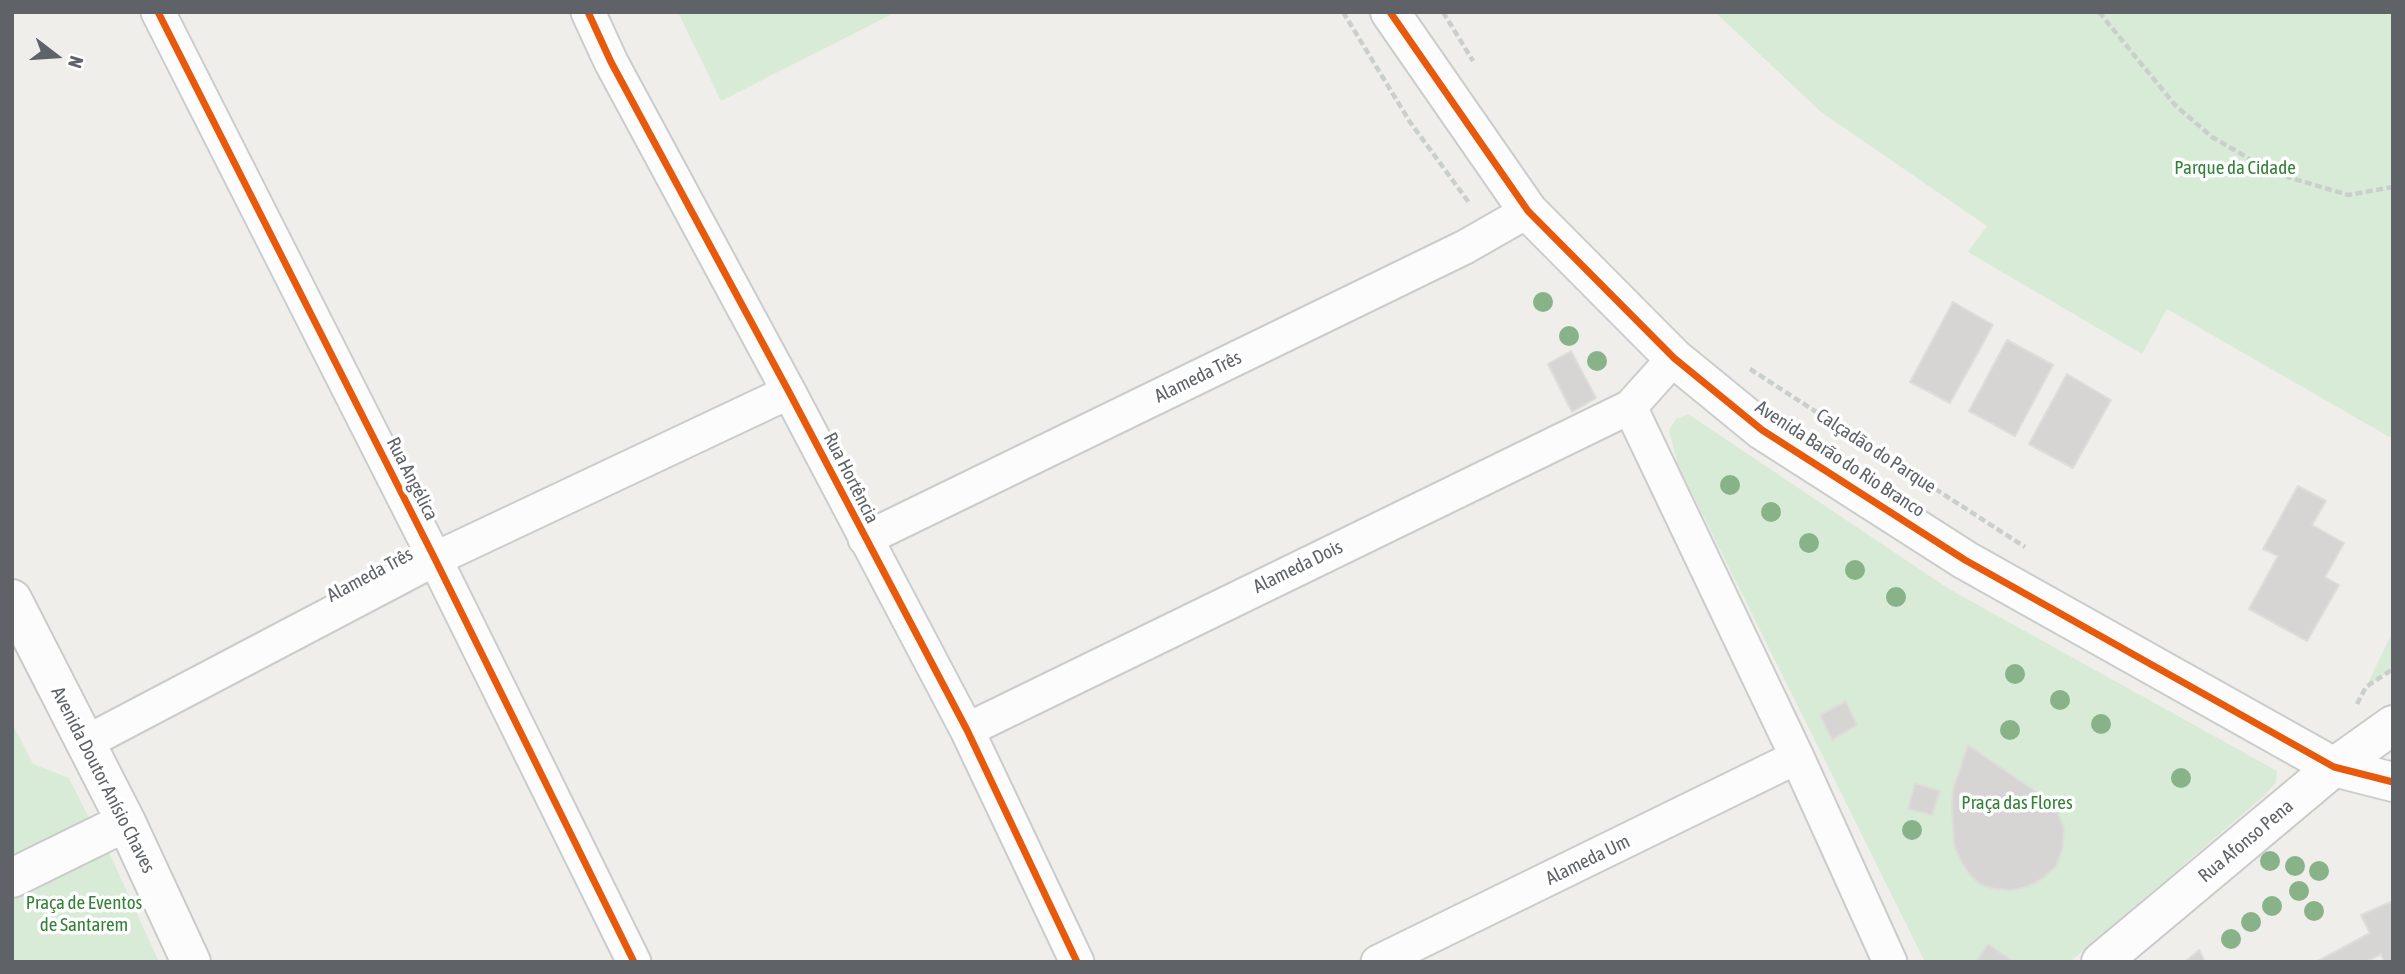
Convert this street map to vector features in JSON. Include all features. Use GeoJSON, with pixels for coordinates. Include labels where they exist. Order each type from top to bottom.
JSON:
{"type":"FeatureCollection","features":[{"type":"Feature","properties":{"kind":"street","name":"Rua Angélica"},"geometry":{"type":"LineString","coordinates":[[158,12],[435,559],[634,962]]}},
{"type":"Feature","properties":{"kind":"street","name":"Rua Hortência"},"geometry":{"type":"LineString","coordinates":[[588,12],[618,74],[967,730],[1077,962]]}},
{"type":"Feature","properties":{"kind":"street","name":"Avenida Barão do Rio Branco"},"geometry":{"type":"LineString","coordinates":[[1390,12],[1528,211],[1674,358],[1762,430],[1965,560],[2334,767],[2393,782]]}},
{"type":"Feature","properties":{"kind":"street","name":"Alameda Três"},"geometry":{"type":"LineString","coordinates":[[865,539],[1465,247],[1528,211]]}},
{"type":"Feature","properties":{"kind":"street"},"geometry":{"type":"LineString","coordinates":[[1674,358],[1630,407],[1797,757],[1890,962]]}},
{"type":"Feature","properties":{"kind":"street","name":"Alameda Três"},"geometry":{"type":"LineString","coordinates":[[85,743],[435,559],[789,392]]}},
{"type":"Feature","properties":{"kind":"street","name":"Alameda Dois"},"geometry":{"type":"LineString","coordinates":[[967,730],[1630,407]]}},
{"type":"Feature","properties":{"kind":"street","name":"Avenida Doutor Anísio Chaves"},"geometry":{"type":"LineString","coordinates":[[12,599],[126,822],[191,962]]}},
{"type":"Feature","properties":{"kind":"street","name":"Rua Afonso Pena"},"geometry":{"type":"LineString","coordinates":[[2101,962],[2334,767],[2393,725]]}},
{"type":"Feature","properties":{"kind":"street","name":"Alameda Um"},"geometry":{"type":"LineString","coordinates":[[1378,962],[1797,757]]}},
{"type":"Feature","properties":{"kind":"street"},"geometry":{"type":"LineString","coordinates":[[12,878],[126,822]]}},
{"type":"Feature","properties":{"kind":"path"},"geometry":{"type":"LineString","coordinates":[[1443,12],[1479,71]]}},
{"type":"Feature","properties":{"kind":"path"},"geometry":{"type":"LineString","coordinates":[[2098,12],[2175,105],[2212,137],[2274,173],[2348,195],[2393,187]]}},
{"type":"Feature","properties":{"kind":"path"},"geometry":{"type":"LineString","coordinates":[[2356,707],[2366,687],[2393,669]]}},
{"type":"Feature","properties":{"kind":"green space"},"geometry":{"type":"Polygon","coordinates":[[[678,12],[896,12],[721,101],[678,12]]]}},
{"type":"Feature","properties":{"kind":"green space","name":"Parque da Cidade"},"geometry":{"type":"Polygon","coordinates":[[[1715,12],[2393,12],[2393,439],[2167,309],[2142,354],[1968,252],[1987,226],[1821,112],[1715,12]]]}},
{"type":"Feature","properties":{"kind":"green space","name":"Praça das Flores"},"geometry":{"type":"Polygon","coordinates":[[[1688,414],[1949,589],[2277,771],[2276,782],[2266,794],[2070,962],[1925,962],[1678,465],[1669,430],[1676,419],[1688,414]]]}},
{"type":"Feature","properties":{"kind":"green space"},"geometry":{"type":"Polygon","coordinates":[[[2393,631],[2393,669],[2366,687],[2393,631]]]}},
{"type":"Feature","properties":{"kind":"green space"},"geometry":{"type":"Polygon","coordinates":[[[12,723],[33,764],[69,778],[90,820],[12,860],[12,723]]]}},
{"type":"Feature","properties":{"kind":"green space","name":"Praça de Eventos de Santarem"},"geometry":{"type":"Polygon","coordinates":[[[108,850],[159,962],[12,962],[12,900],[108,850]]]}},
{"type":"Feature","properties":{"kind":"building"},"geometry":{"type":"Polygon","coordinates":[[[1953,302],[1993,325],[1950,403],[1910,382],[1953,302]]]}},
{"type":"Feature","properties":{"kind":"building"},"geometry":{"type":"Polygon","coordinates":[[[2007,340],[2053,365],[2015,436],[1969,411],[2007,340]]]}},
{"type":"Feature","properties":{"kind":"building"},"geometry":{"type":"Polygon","coordinates":[[[1571,351],[1596,398],[1572,412],[1548,364],[1571,351]]]}},
{"type":"Feature","properties":{"kind":"building"},"geometry":{"type":"Polygon","coordinates":[[[2067,374],[2111,400],[2073,468],[2029,444],[2067,374]]]}},
{"type":"Feature","properties":{"kind":"building"},"geometry":{"type":"Polygon","coordinates":[[[2298,486],[2326,501],[2312,525],[2344,543],[2325,577],[2339,585],[2307,641],[2249,609],[2278,556],[2263,549],[2298,486]]]}},
{"type":"Feature","properties":{"kind":"building"},"geometry":{"type":"Polygon","coordinates":[[[1846,701],[1857,725],[1832,740],[1820,715],[1846,701]]]}},
{"type":"Feature","properties":{"kind":"building"},"geometry":{"type":"Polygon","coordinates":[[[1968,745],[2042,796],[2056,809],[2064,828],[2063,847],[2056,866],[2042,879],[2027,887],[2011,890],[1981,885],[1969,874],[1954,845],[1953,789],[1968,745]]]}},
{"type":"Feature","properties":{"kind":"building"},"geometry":{"type":"Polygon","coordinates":[[[1915,783],[1940,791],[1932,815],[1908,809],[1915,783]]]}},
{"type":"Feature","properties":{"kind":"building"},"geometry":{"type":"Polygon","coordinates":[[[2393,901],[2393,962],[2384,962],[2381,954],[2366,962],[2316,962],[2370,933],[2361,915],[2393,901]]]}},
{"type":"Feature","properties":{"kind":"building"},"geometry":{"type":"Polygon","coordinates":[[[1988,944],[2014,962],[1976,962],[1988,944]]]}},
{"type":"Feature","properties":{"kind":"building"},"geometry":{"type":"Polygon","coordinates":[[[2199,950],[2205,962],[2185,962],[2199,950]]]}},
{"type":"Feature","properties":{"kind":"cycle path"},"geometry":{"type":"LineString","coordinates":[[158,12],[435,559],[634,962]]}},
{"type":"Feature","properties":{"kind":"cycle path"},"geometry":{"type":"LineString","coordinates":[[588,12],[611,62],[967,730],[1077,962]]}},
{"type":"Feature","properties":{"kind":"cycle path"},"geometry":{"type":"LineString","coordinates":[[1390,12],[1528,211],[1674,358],[1762,430],[1965,560],[2334,767],[2393,782]]}}]}
